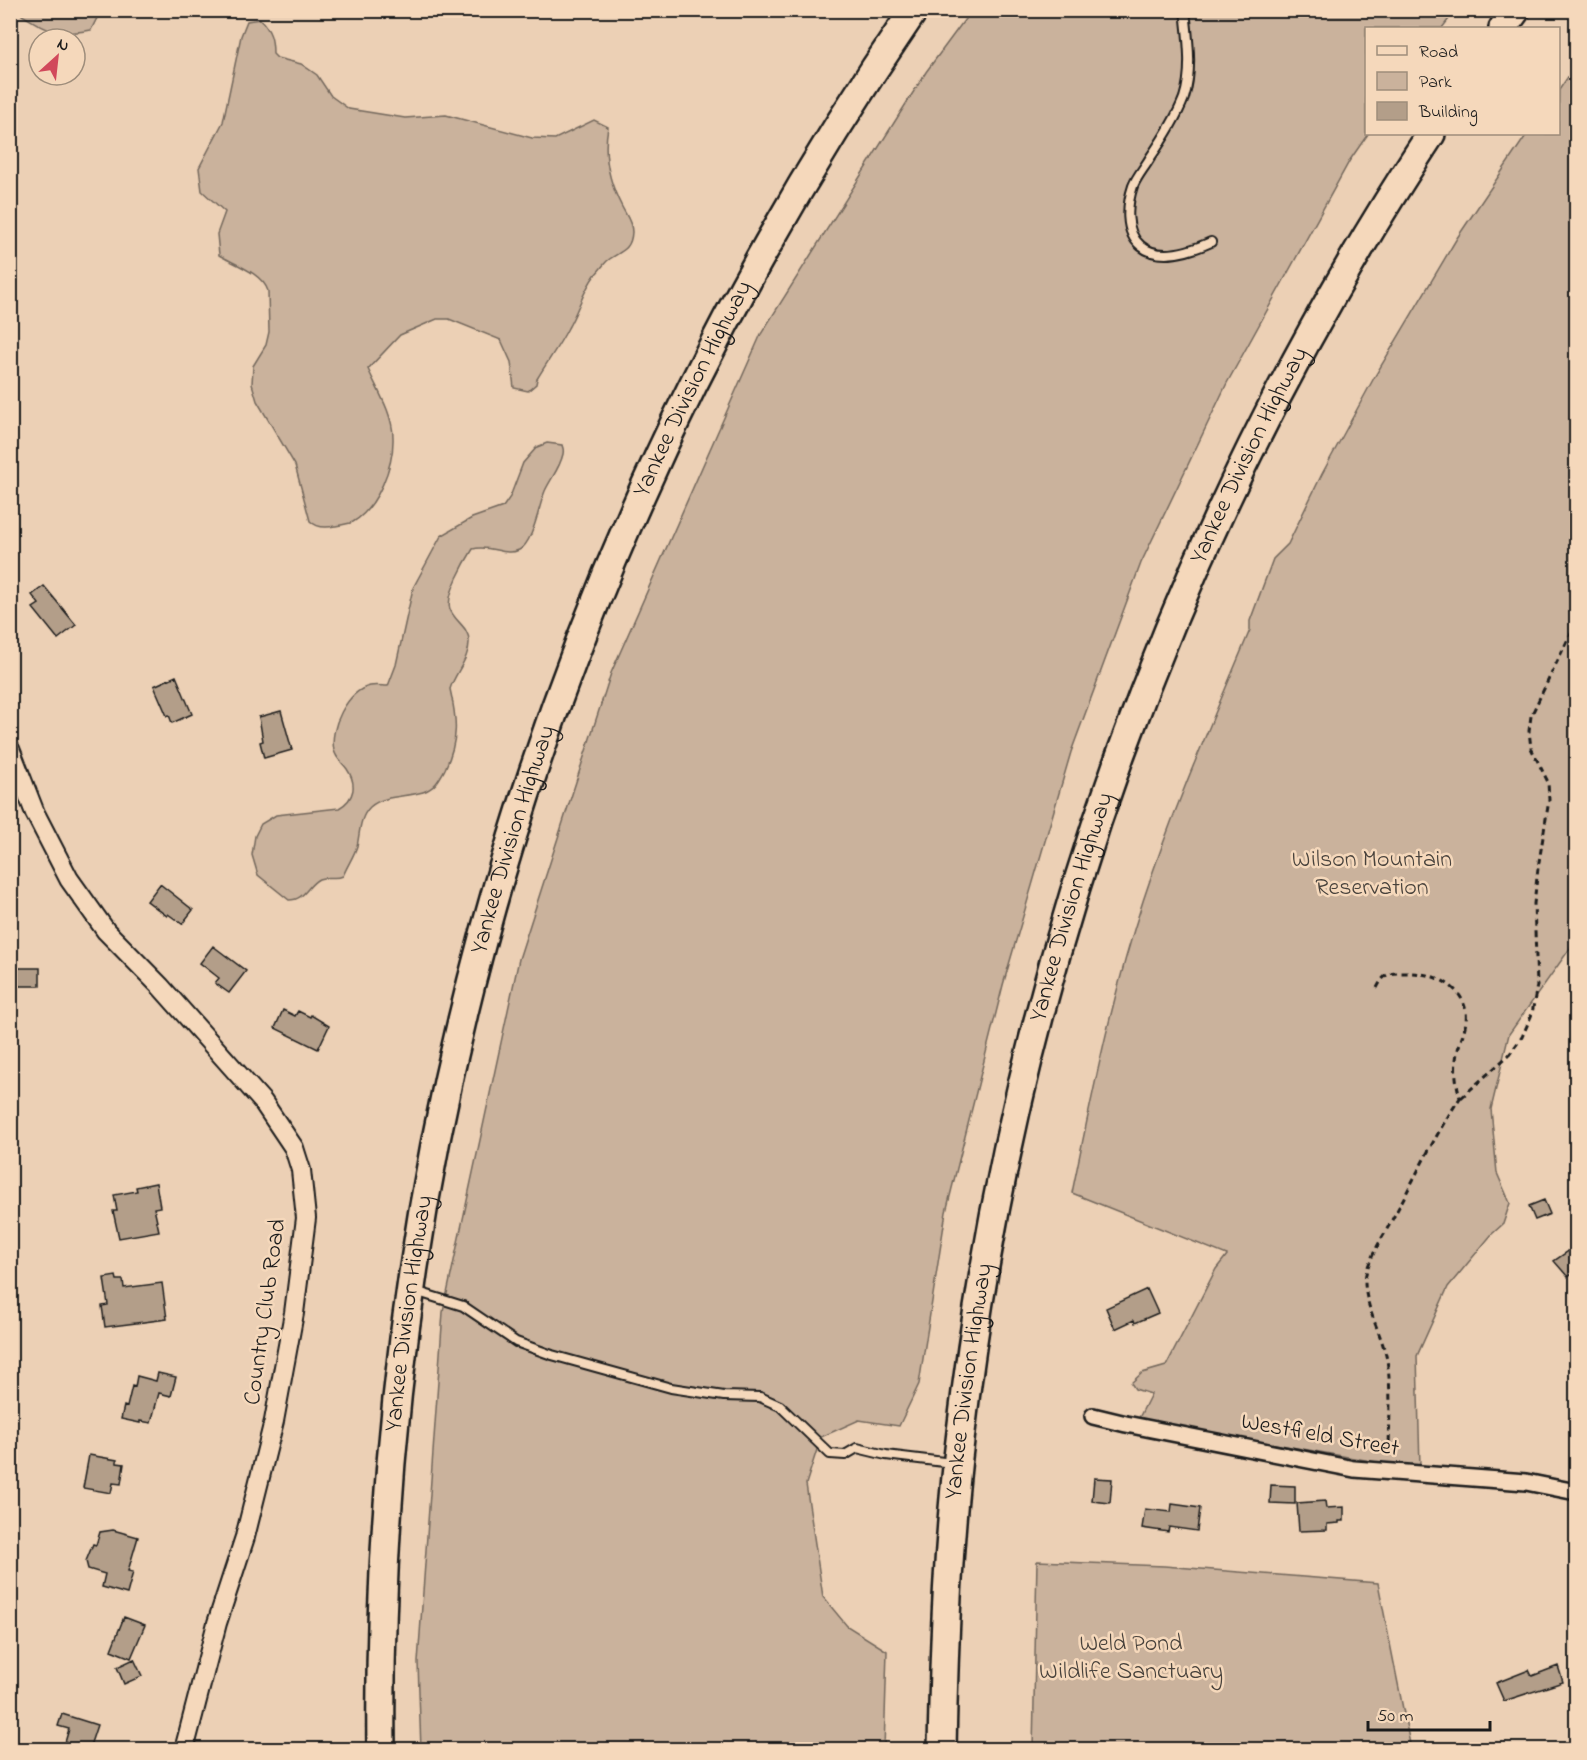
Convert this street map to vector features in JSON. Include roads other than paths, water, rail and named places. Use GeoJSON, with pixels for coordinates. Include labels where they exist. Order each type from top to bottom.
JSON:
{"type":"FeatureCollection","features":[{"type":"Feature","properties":{"kind":"highway","name":"Yankee Division Highway"},"geometry":{"type":"LineString","coordinates":[[381,1749],[381,1651],[389,1501],[396,1412],[411,1289],[442,1111],[476,964],[520,810],[569,668],[621,537],[672,426],[717,335],[801,186],[914,10]]}},
{"type":"Feature","properties":{"kind":"highway"},"geometry":{"type":"LineString","coordinates":[[1504,27],[1516,10]]}},
{"type":"Feature","properties":{"kind":"highway","name":"Yankee Division Highway"},"geometry":{"type":"LineString","coordinates":[[942,1749],[946,1610],[957,1463],[981,1287],[1019,1092],[1067,912],[1123,744],[1185,589],[1234,482],[1265,419],[1336,288],[1430,135]]}},
{"type":"Feature","properties":{"kind":"street","name":"Country Club Road"},"geometry":{"type":"LineString","coordinates":[[10,749],[35,813],[69,879],[106,931],[160,986],[263,1102],[294,1148],[301,1170],[306,1218],[294,1313],[274,1421],[245,1537],[217,1623],[184,1749]]}},
{"type":"Feature","properties":{"kind":"street","name":"Westfield Street"},"geometry":{"type":"LineString","coordinates":[[1093,1416],[1354,1469],[1526,1482],[1576,1492]]}},
{"type":"Feature","properties":{"kind":"lane"},"geometry":{"type":"LineString","coordinates":[[1185,10],[1190,62],[1184,96],[1166,134],[1134,184],[1129,204],[1130,231],[1138,244],[1148,251],[1168,254],[1191,250],[1211,242]]}},
{"type":"Feature","properties":{"kind":"lane"},"geometry":{"type":"LineString","coordinates":[[870,76],[889,32]]}},
{"type":"Feature","properties":{"kind":"lane"},"geometry":{"type":"LineString","coordinates":[[411,1289],[463,1306],[516,1342],[552,1355],[671,1388],[724,1396],[760,1397],[780,1406],[830,1454],[845,1455],[857,1448],[886,1455],[957,1463]]}},
{"type":"Feature","properties":{"kind":"park label","name":"Wilson Mountain Reservation"},"geometry":{"type":"Point","coordinates":[1372,874]}},
{"type":"Feature","properties":{"kind":"park label","name":"Weld Pond Wildlife Sanctuary"},"geometry":{"type":"Point","coordinates":[1131,1658]}}]}
